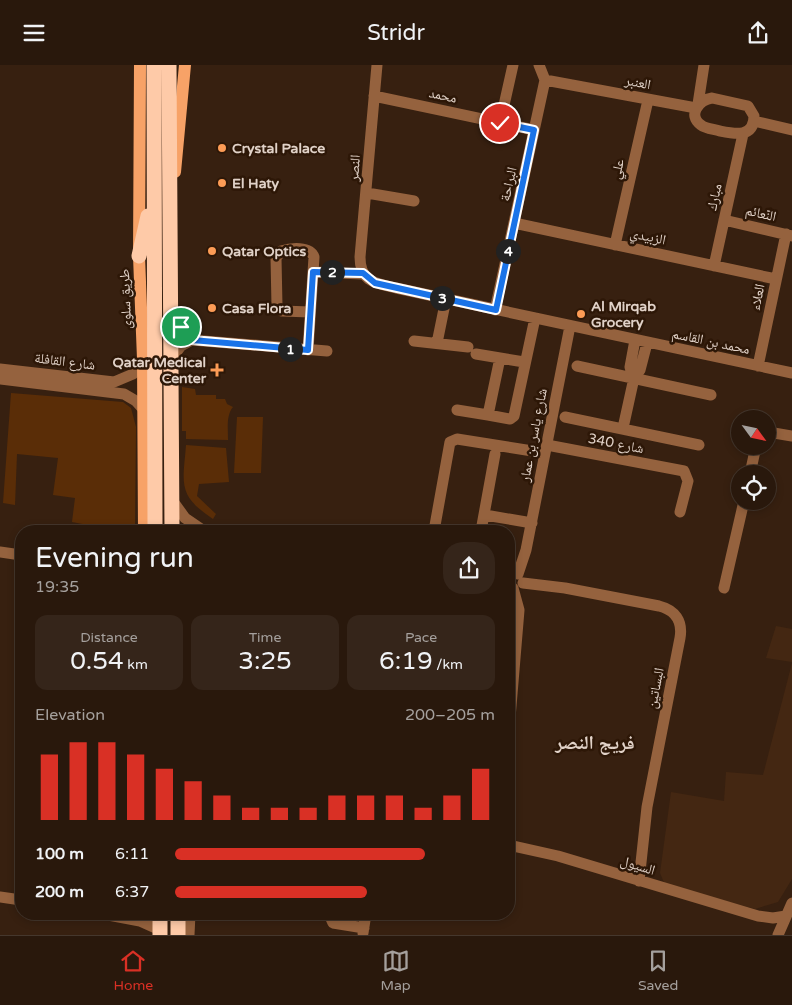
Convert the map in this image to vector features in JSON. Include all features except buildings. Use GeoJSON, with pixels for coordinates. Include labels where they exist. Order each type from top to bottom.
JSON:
{"type":"FeatureCollection","features":[{"type":"Feature","properties":{"kind":"highway","name":"طريق سلوى"},"geometry":{"type":"LineString","coordinates":[[154,65],[156,525]]}},
{"type":"Feature","properties":{"kind":"highway"},"geometry":{"type":"LineString","coordinates":[[169,65],[172,525]]}},
{"type":"Feature","properties":{"kind":"highway"},"geometry":{"type":"LineString","coordinates":[[139,256],[154,187]]}},
{"type":"Feature","properties":{"kind":"highway"},"geometry":{"type":"LineString","coordinates":[[160,920],[160,933]]}},
{"type":"Feature","properties":{"kind":"highway"},"geometry":{"type":"LineString","coordinates":[[178,920],[178,935]]}},
{"type":"Feature","properties":{"kind":"main road","name":"طريق سلوى"},"geometry":{"type":"LineString","coordinates":[[140,65],[139,256],[144,409],[144,525]]}},
{"type":"Feature","properties":{"kind":"main road"},"geometry":{"type":"LineString","coordinates":[[169,204],[179,143],[185,65]]}},
{"type":"Feature","properties":{"kind":"street","name":"النصر"},"geometry":{"type":"LineString","coordinates":[[363,273],[360,257],[377,65]]}},
{"type":"Feature","properties":{"kind":"street"},"geometry":{"type":"LineString","coordinates":[[500,123],[513,65]]}},
{"type":"Feature","properties":{"kind":"street"},"geometry":{"type":"LineString","coordinates":[[539,65],[545,80]]}},
{"type":"Feature","properties":{"kind":"street"},"geometry":{"type":"LineString","coordinates":[[704,65],[697,106],[697,121],[701,125],[743,134],[752,127],[754,121],[792,129]]}},
{"type":"Feature","properties":{"kind":"street","name":"العنبر"},"geometry":{"type":"LineString","coordinates":[[545,80],[648,100],[697,106],[705,99],[712,98],[743,104],[752,111],[754,121]]}},
{"type":"Feature","properties":{"kind":"street","name":"البراحة"},"geometry":{"type":"LineString","coordinates":[[496,310],[545,80]]}},
{"type":"Feature","properties":{"kind":"street","name":"محمد"},"geometry":{"type":"LineString","coordinates":[[374,96],[534,130]]}},
{"type":"Feature","properties":{"kind":"street","name":"علي"},"geometry":{"type":"LineString","coordinates":[[615,245],[648,100]]}},
{"type":"Feature","properties":{"kind":"street","name":"مبارك"},"geometry":{"type":"LineString","coordinates":[[714,266],[743,134]]}},
{"type":"Feature","properties":{"kind":"street"},"geometry":{"type":"LineString","coordinates":[[367,193],[414,201]]}},
{"type":"Feature","properties":{"kind":"street","name":"النًعائم"},"geometry":{"type":"LineString","coordinates":[[724,220],[789,235]]}},
{"type":"Feature","properties":{"kind":"street","name":"الزبيدي"},"geometry":{"type":"LineString","coordinates":[[514,223],[776,279]]}},
{"type":"Feature","properties":{"kind":"street","name":"العلاء"},"geometry":{"type":"LineString","coordinates":[[758,366],[776,279],[789,235]]}},
{"type":"Feature","properties":{"kind":"street"},"geometry":{"type":"LineString","coordinates":[[308,350],[314,257],[311,251],[283,250],[277,255],[277,306],[282,311],[310,312]]}},
{"type":"Feature","properties":{"kind":"street"},"geometry":{"type":"LineString","coordinates":[[313,272],[363,273]]}},
{"type":"Feature","properties":{"kind":"street","name":"محمد بن القاسم"},"geometry":{"type":"LineString","coordinates":[[363,273],[375,283],[792,373]]}},
{"type":"Feature","properties":{"kind":"street"},"geometry":{"type":"LineString","coordinates":[[437,343],[446,299]]}},
{"type":"Feature","properties":{"kind":"street"},"geometry":{"type":"LineString","coordinates":[[172,313],[192,340]]}},
{"type":"Feature","properties":{"kind":"street"},"geometry":{"type":"LineString","coordinates":[[457,410],[510,419],[514,416],[533,318]]}},
{"type":"Feature","properties":{"kind":"street","name":"شارع ياسر بن عمار"},"geometry":{"type":"LineString","coordinates":[[515,580],[526,550],[532,523],[570,326]]}},
{"type":"Feature","properties":{"kind":"street"},"geometry":{"type":"LineString","coordinates":[[171,359],[182,346],[192,340],[328,351]]}},
{"type":"Feature","properties":{"kind":"street"},"geometry":{"type":"LineString","coordinates":[[634,378],[630,367],[635,340]]}},
{"type":"Feature","properties":{"kind":"street"},"geometry":{"type":"LineString","coordinates":[[414,341],[437,343],[500,358],[524,361]]}},
{"type":"Feature","properties":{"kind":"street"},"geometry":{"type":"LineString","coordinates":[[623,428],[634,378],[640,370],[647,343]]}},
{"type":"Feature","properties":{"kind":"street"},"geometry":{"type":"LineString","coordinates":[[488,415],[500,358]]}},
{"type":"Feature","properties":{"kind":"street"},"geometry":{"type":"LineString","coordinates":[[124,394],[130,393],[133,387],[132,382],[127,378],[137,369],[143,359]]}},
{"type":"Feature","properties":{"kind":"street"},"geometry":{"type":"LineString","coordinates":[[577,366],[710,395]]}},
{"type":"Feature","properties":{"kind":"street","name":"شارع القافلة"},"geometry":{"type":"LineString","coordinates":[[0,369],[107,382],[127,378]]}},
{"type":"Feature","properties":{"kind":"street","name":"شارع القافلة"},"geometry":{"type":"LineString","coordinates":[[0,379],[124,394],[136,401],[144,409]]}},
{"type":"Feature","properties":{"kind":"street"},"geometry":{"type":"LineString","coordinates":[[565,417],[699,445]]}},
{"type":"Feature","properties":{"kind":"street"},"geometry":{"type":"LineString","coordinates":[[776,433],[792,436]]}},
{"type":"Feature","properties":{"kind":"street"},"geometry":{"type":"LineString","coordinates":[[435,525],[448,445],[457,439],[546,449]]}},
{"type":"Feature","properties":{"kind":"street","name":"شارع 340"},"geometry":{"type":"LineString","coordinates":[[546,449],[680,470],[688,477],[680,512]]}},
{"type":"Feature","properties":{"kind":"street"},"geometry":{"type":"LineString","coordinates":[[483,525],[495,454]]}},
{"type":"Feature","properties":{"kind":"street"},"geometry":{"type":"LineString","coordinates":[[172,499],[185,518],[195,525]]}},
{"type":"Feature","properties":{"kind":"street"},"geometry":{"type":"LineString","coordinates":[[724,588],[742,510]]}},
{"type":"Feature","properties":{"kind":"street"},"geometry":{"type":"LineString","coordinates":[[485,515],[532,523]]}},
{"type":"Feature","properties":{"kind":"street"},"geometry":{"type":"LineString","coordinates":[[0,552],[15,554]]}},
{"type":"Feature","properties":{"kind":"street"},"geometry":{"type":"LineString","coordinates":[[515,580],[519,610],[515,658]]}},
{"type":"Feature","properties":{"kind":"street","name":"البساتين"},"geometry":{"type":"LineString","coordinates":[[515,580],[560,584],[565,588],[666,608],[672,611],[680,623],[680,638],[645,822],[640,881]]}},
{"type":"Feature","properties":{"kind":"street","name":"السيول"},"geometry":{"type":"LineString","coordinates":[[515,846],[546,853],[758,916],[773,918],[789,915]]}},
{"type":"Feature","properties":{"kind":"street"},"geometry":{"type":"LineString","coordinates":[[0,897],[15,899]]}},
{"type":"Feature","properties":{"kind":"street"},"geometry":{"type":"LineString","coordinates":[[783,935],[792,903]]}},
{"type":"Feature","properties":{"kind":"street"},"geometry":{"type":"LineString","coordinates":[[777,935],[789,915]]}},
{"type":"Feature","properties":{"kind":"street","name":"السيول"},"geometry":{"type":"LineString","coordinates":[[758,916],[771,925],[777,935]]}},
{"type":"Feature","properties":{"kind":"street"},"geometry":{"type":"LineString","coordinates":[[135,920],[140,921],[160,933]]}},
{"type":"Feature","properties":{"kind":"street"},"geometry":{"type":"LineString","coordinates":[[189,935],[190,920]]}},
{"type":"Feature","properties":{"kind":"street"},"geometry":{"type":"LineString","coordinates":[[330,920],[333,923],[363,931]]}},
{"type":"Feature","properties":{"kind":"shaded area"},"geometry":{"type":"Polygon","coordinates":[[[182,387],[195,389],[196,395],[216,395],[216,399],[225,399],[227,404],[233,407],[228,418],[228,440],[186,439],[186,431],[182,431],[182,387]]]}},
{"type":"Feature","properties":{"kind":"shaded area"},"geometry":{"type":"Polygon","coordinates":[[[11,393],[123,402],[131,408],[136,427],[135,525],[88,525],[72,522],[75,498],[53,495],[58,458],[17,454],[15,505],[3,503],[11,393]]]}},
{"type":"Feature","properties":{"kind":"shaded area"},"geometry":{"type":"Polygon","coordinates":[[[237,417],[263,417],[261,473],[234,473],[237,417]]]}},
{"type":"Feature","properties":{"kind":"shaded area"},"geometry":{"type":"Polygon","coordinates":[[[186,445],[226,448],[229,482],[199,484],[197,496],[216,514],[213,519],[193,503],[185,488],[186,445]]]}},
{"type":"Feature","properties":{"kind":"shaded area"},"geometry":{"type":"Polygon","coordinates":[[[776,626],[792,629],[792,662],[766,658],[776,626]]]}},
{"type":"Feature","properties":{"kind":"shaded area"},"geometry":{"type":"Polygon","coordinates":[[[792,663],[792,879],[778,902],[755,909],[665,885],[660,873],[671,792],[724,801],[726,772],[763,775],[792,663]]]}},
{"type":"Feature","properties":{"kind":"place","name":"Crystal Palace"},"geometry":{"type":"Point","coordinates":[222,148]}},
{"type":"Feature","properties":{"kind":"place","name":"El Haty"},"geometry":{"type":"Point","coordinates":[222,183]}},
{"type":"Feature","properties":{"kind":"place","name":"Qatar Optics"},"geometry":{"type":"Point","coordinates":[212,251]}},
{"type":"Feature","properties":{"kind":"place","name":"Casa Flora"},"geometry":{"type":"Point","coordinates":[212,308]}},
{"type":"Feature","properties":{"kind":"place","name":"Al Mirqab Grocery"},"geometry":{"type":"Point","coordinates":[581,314]}},
{"type":"Feature","properties":{"kind":"place","name":"Qatar Medical Center"},"geometry":{"type":"Point","coordinates":[217,370]}},
{"type":"Feature","properties":{"kind":"district","name":"فريج النصر"},"geometry":{"type":"Point","coordinates":[595,742]}},
{"type":"Feature","properties":{"kind":"route"},"geometry":{"type":"LineString","coordinates":[[181,327],[192,340],[308,350],[313,272],[363,273],[375,283],[496,310],[529,162],[534,130],[500,123]]}}]}
